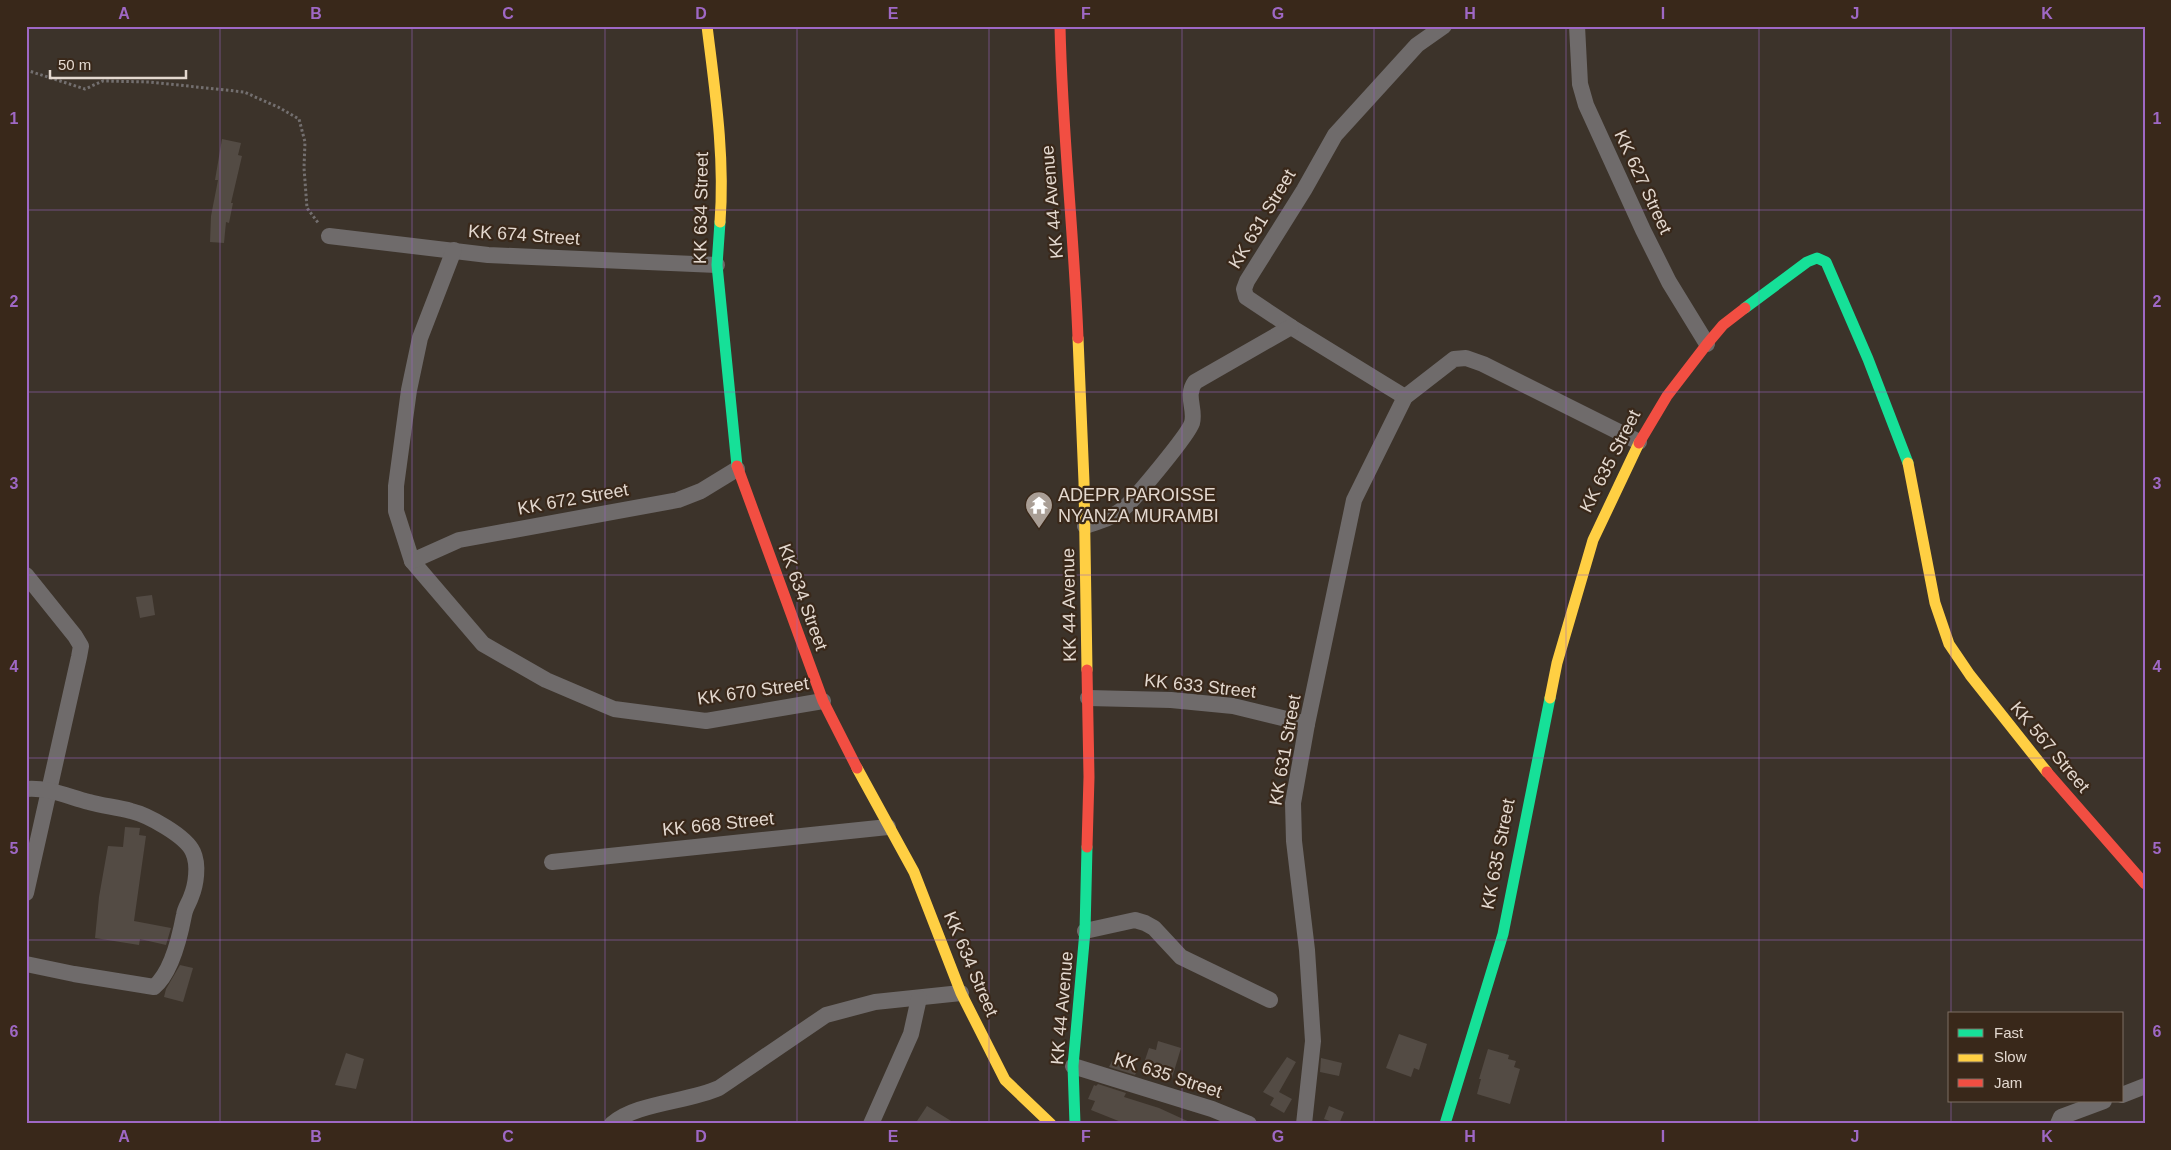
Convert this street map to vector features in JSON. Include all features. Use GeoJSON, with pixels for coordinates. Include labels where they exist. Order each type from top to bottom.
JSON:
{"type":"FeatureCollection","features":[{"type":"Feature","properties":{"kind":"street","name":"KK 634 Street"},"geometry":{"type":"LineString","coordinates":[[707,26],[719,122],[723,187],[717,265],[737,469],[823,701],[888,827],[914,872],[961,994],[1005,1080],[1051,1124]]}},
{"type":"Feature","properties":{"kind":"street","name":"KK 44 Avenue"},"geometry":{"type":"LineString","coordinates":[[1060,26],[1061,88],[1076,269],[1088,698],[1089,777],[1086,931],[1073,1066],[1075,1124]]}},
{"type":"Feature","properties":{"kind":"street","name":"KK 631 Street"},"geometry":{"type":"LineString","coordinates":[[1405,397],[1290,327],[1246,297],[1244,289],[1335,135],[1417,45],[1444,26]]}},
{"type":"Feature","properties":{"kind":"street","name":"KK 627 Street"},"geometry":{"type":"LineString","coordinates":[[1577,26],[1580,84],[1586,105],[1669,282],[1707,344]]}},
{"type":"Feature","properties":{"kind":"street","name":"KK 674 Street"},"geometry":{"type":"LineString","coordinates":[[329,236],[539,258],[717,265]]}},
{"type":"Feature","properties":{"kind":"street"},"geometry":{"type":"LineString","coordinates":[[412,561],[396,511],[396,486],[409,390],[420,338],[454,250]]}},
{"type":"Feature","properties":{"kind":"street","name":"KK 635 Street"},"geometry":{"type":"LineString","coordinates":[[1446,1123],[1503,934],[1557,663],[1593,540],[1639,442],[1667,396],[1707,344],[1723,324],[1807,262],[1817,258],[1826,262],[1868,359],[1907,458],[1934,603],[1941,624]]}},
{"type":"Feature","properties":{"kind":"street"},"geometry":{"type":"LineString","coordinates":[[1084,526],[1121,510],[1133,500],[1179,442],[1191,425],[1190,390],[1195,382],[1290,327]]}},
{"type":"Feature","properties":{"kind":"street","name":"KK 631 Street"},"geometry":{"type":"LineString","coordinates":[[1304,1124],[1313,1041],[1307,950],[1294,841],[1293,803],[1307,724],[1354,500],[1405,397],[1454,358],[1466,358],[1483,364],[1639,442]]}},
{"type":"Feature","properties":{"kind":"street","name":"KK 672 Street"},"geometry":{"type":"LineString","coordinates":[[412,561],[459,540],[678,500],[701,491],[737,469]]}},
{"type":"Feature","properties":{"kind":"street","name":"KK 670 Street"},"geometry":{"type":"LineString","coordinates":[[412,561],[483,644],[546,680],[614,709],[706,721],[823,701]]}},
{"type":"Feature","properties":{"kind":"street"},"geometry":{"type":"LineString","coordinates":[[26,574],[81,646],[68,712],[26,894]]}},
{"type":"Feature","properties":{"kind":"street","name":"KK 567 Street"},"geometry":{"type":"LineString","coordinates":[[1941,624],[1949,644],[1970,675],[2026,748],[2145,884]]}},
{"type":"Feature","properties":{"kind":"street","name":"KK 633 Street"},"geometry":{"type":"LineString","coordinates":[[1088,698],[1171,700],[1233,706],[1307,724]]}},
{"type":"Feature","properties":{"kind":"street"},"geometry":{"type":"LineString","coordinates":[[26,789],[49,791],[92,803],[133,811],[159,823],[181,838],[193,852],[196,870],[192,896],[184,911],[179,936],[162,980],[154,987],[26,964]]}},
{"type":"Feature","properties":{"kind":"street","name":"KK 668 Street"},"geometry":{"type":"LineString","coordinates":[[552,862],[888,827]]}},
{"type":"Feature","properties":{"kind":"street"},"geometry":{"type":"LineString","coordinates":[[1086,931],[1135,920],[1145,922],[1154,928],[1181,957],[1270,1000]]}},
{"type":"Feature","properties":{"kind":"street"},"geometry":{"type":"LineString","coordinates":[[612,1124],[626,1114],[704,1095],[719,1088],[826,1014],[875,1002],[961,994]]}},
{"type":"Feature","properties":{"kind":"street"},"geometry":{"type":"LineString","coordinates":[[871,1124],[911,1034],[919,998]]}},
{"type":"Feature","properties":{"kind":"street","name":"KK 635 Street"},"geometry":{"type":"LineString","coordinates":[[1073,1066],[1212,1109],[1249,1124]]}},
{"type":"Feature","properties":{"kind":"street"},"geometry":{"type":"LineString","coordinates":[[2124,1094],[2145,1086]]}},
{"type":"Feature","properties":{"kind":"street"},"geometry":{"type":"LineString","coordinates":[[2058,1124],[2061,1117],[2101,1102]]}},
{"type":"Feature","properties":{"kind":"path"},"geometry":{"type":"LineString","coordinates":[[26,70],[85,89],[103,81],[150,82],[244,92],[278,107],[299,119],[305,142],[306,208],[329,236]]}},
{"type":"Feature","properties":{"kind":"building"},"geometry":{"type":"Polygon","coordinates":[[[222,139],[241,143],[238,155],[242,156],[231,203],[233,203],[229,223],[226,222],[224,243],[210,242],[211,216],[218,180],[215,180],[222,139]]]}},
{"type":"Feature","properties":{"kind":"building"},"geometry":{"type":"Polygon","coordinates":[[[152,595],[155,615],[140,618],[136,597],[152,595]]]}},
{"type":"Feature","properties":{"kind":"building"},"geometry":{"type":"Polygon","coordinates":[[[125,827],[140,828],[139,835],[146,836],[134,921],[171,928],[166,945],[140,939],[139,945],[95,938],[99,897],[108,846],[123,847],[125,827]]]}},
{"type":"Feature","properties":{"kind":"building"},"geometry":{"type":"Polygon","coordinates":[[[180,965],[193,968],[183,1002],[164,997],[166,989],[180,965]]]}},
{"type":"Feature","properties":{"kind":"building"},"geometry":{"type":"Polygon","coordinates":[[[1399,1034],[1427,1044],[1419,1070],[1414,1068],[1411,1077],[1386,1068],[1399,1034]]]}},
{"type":"Feature","properties":{"kind":"building"},"geometry":{"type":"Polygon","coordinates":[[[1158,1041],[1181,1048],[1172,1078],[1142,1069],[1149,1048],[1156,1050],[1158,1041]]]}},
{"type":"Feature","properties":{"kind":"building"},"geometry":{"type":"Polygon","coordinates":[[[1488,1049],[1509,1055],[1508,1059],[1516,1061],[1514,1067],[1520,1069],[1510,1104],[1477,1094],[1481,1079],[1479,1079],[1488,1049]]]}},
{"type":"Feature","properties":{"kind":"building"},"geometry":{"type":"Polygon","coordinates":[[[346,1053],[364,1059],[356,1089],[335,1085],[346,1053]]]}},
{"type":"Feature","properties":{"kind":"building"},"geometry":{"type":"Polygon","coordinates":[[[1287,1057],[1296,1062],[1279,1092],[1292,1099],[1284,1113],[1270,1105],[1274,1098],[1263,1092],[1287,1057]]]}},
{"type":"Feature","properties":{"kind":"building"},"geometry":{"type":"Polygon","coordinates":[[[1321,1058],[1342,1063],[1339,1076],[1320,1072],[1321,1058]]]}},
{"type":"Feature","properties":{"kind":"building"},"geometry":{"type":"Polygon","coordinates":[[[1112,1061],[1137,1071],[1135,1075],[1109,1067],[1112,1061]]]}},
{"type":"Feature","properties":{"kind":"building"},"geometry":{"type":"Polygon","coordinates":[[[1098,1084],[1126,1093],[1124,1097],[1159,1108],[1194,1124],[1126,1124],[1091,1110],[1095,1101],[1088,1099],[1094,1085],[1098,1084]]]}},
{"type":"Feature","properties":{"kind":"building"},"geometry":{"type":"Polygon","coordinates":[[[927,1106],[956,1124],[915,1124],[927,1106]]]}},
{"type":"Feature","properties":{"kind":"building"},"geometry":{"type":"Polygon","coordinates":[[[1329,1106],[1344,1112],[1339,1124],[1324,1119],[1329,1106]]]}},
{"type":"Feature","properties":{"kind":"traffic: fast"},"geometry":{"type":"LineString","coordinates":[[720,222],[717,265],[737,466]]}},
{"type":"Feature","properties":{"kind":"traffic: fast"},"geometry":{"type":"LineString","coordinates":[[1745,308],[1807,262],[1817,258],[1826,262],[1868,359],[1908,463]]}},
{"type":"Feature","properties":{"kind":"traffic: fast"},"geometry":{"type":"LineString","coordinates":[[1445,1124],[1503,934],[1550,698]]}},
{"type":"Feature","properties":{"kind":"traffic: fast"},"geometry":{"type":"LineString","coordinates":[[1075,1124],[1073,1066],[1085,931],[1087,847]]}},
{"type":"Feature","properties":{"kind":"traffic: slow"},"geometry":{"type":"LineString","coordinates":[[707,26],[720,148],[720,222]]}},
{"type":"Feature","properties":{"kind":"traffic: slow"},"geometry":{"type":"LineString","coordinates":[[1078,338],[1084,482],[1087,670]]}},
{"type":"Feature","properties":{"kind":"traffic: slow"},"geometry":{"type":"LineString","coordinates":[[1550,698],[1557,663],[1593,540],[1639,443]]}},
{"type":"Feature","properties":{"kind":"traffic: slow"},"geometry":{"type":"LineString","coordinates":[[1908,463],[1935,603],[1949,644],[1970,675],[2047,772]]}},
{"type":"Feature","properties":{"kind":"traffic: slow"},"geometry":{"type":"LineString","coordinates":[[857,768],[914,872],[961,993],[1005,1080],[1051,1124]]}},
{"type":"Feature","properties":{"kind":"traffic: jam"},"geometry":{"type":"LineString","coordinates":[[1060,26],[1078,338]]}},
{"type":"Feature","properties":{"kind":"traffic: jam"},"geometry":{"type":"LineString","coordinates":[[1639,443],[1667,396],[1707,344],[1723,325],[1745,308]]}},
{"type":"Feature","properties":{"kind":"traffic: jam"},"geometry":{"type":"LineString","coordinates":[[737,466],[823,701],[857,768]]}},
{"type":"Feature","properties":{"kind":"traffic: jam"},"geometry":{"type":"LineString","coordinates":[[1087,670],[1089,777],[1087,847]]}},
{"type":"Feature","properties":{"kind":"traffic: jam"},"geometry":{"type":"LineString","coordinates":[[2047,772],[2145,884]]}},
{"type":"Feature","properties":{"kind":"place","name":"ADEPR PAROISSE NYANZA MURAMBI"},"geometry":{"type":"Point","coordinates":[1039,529]}}]}
